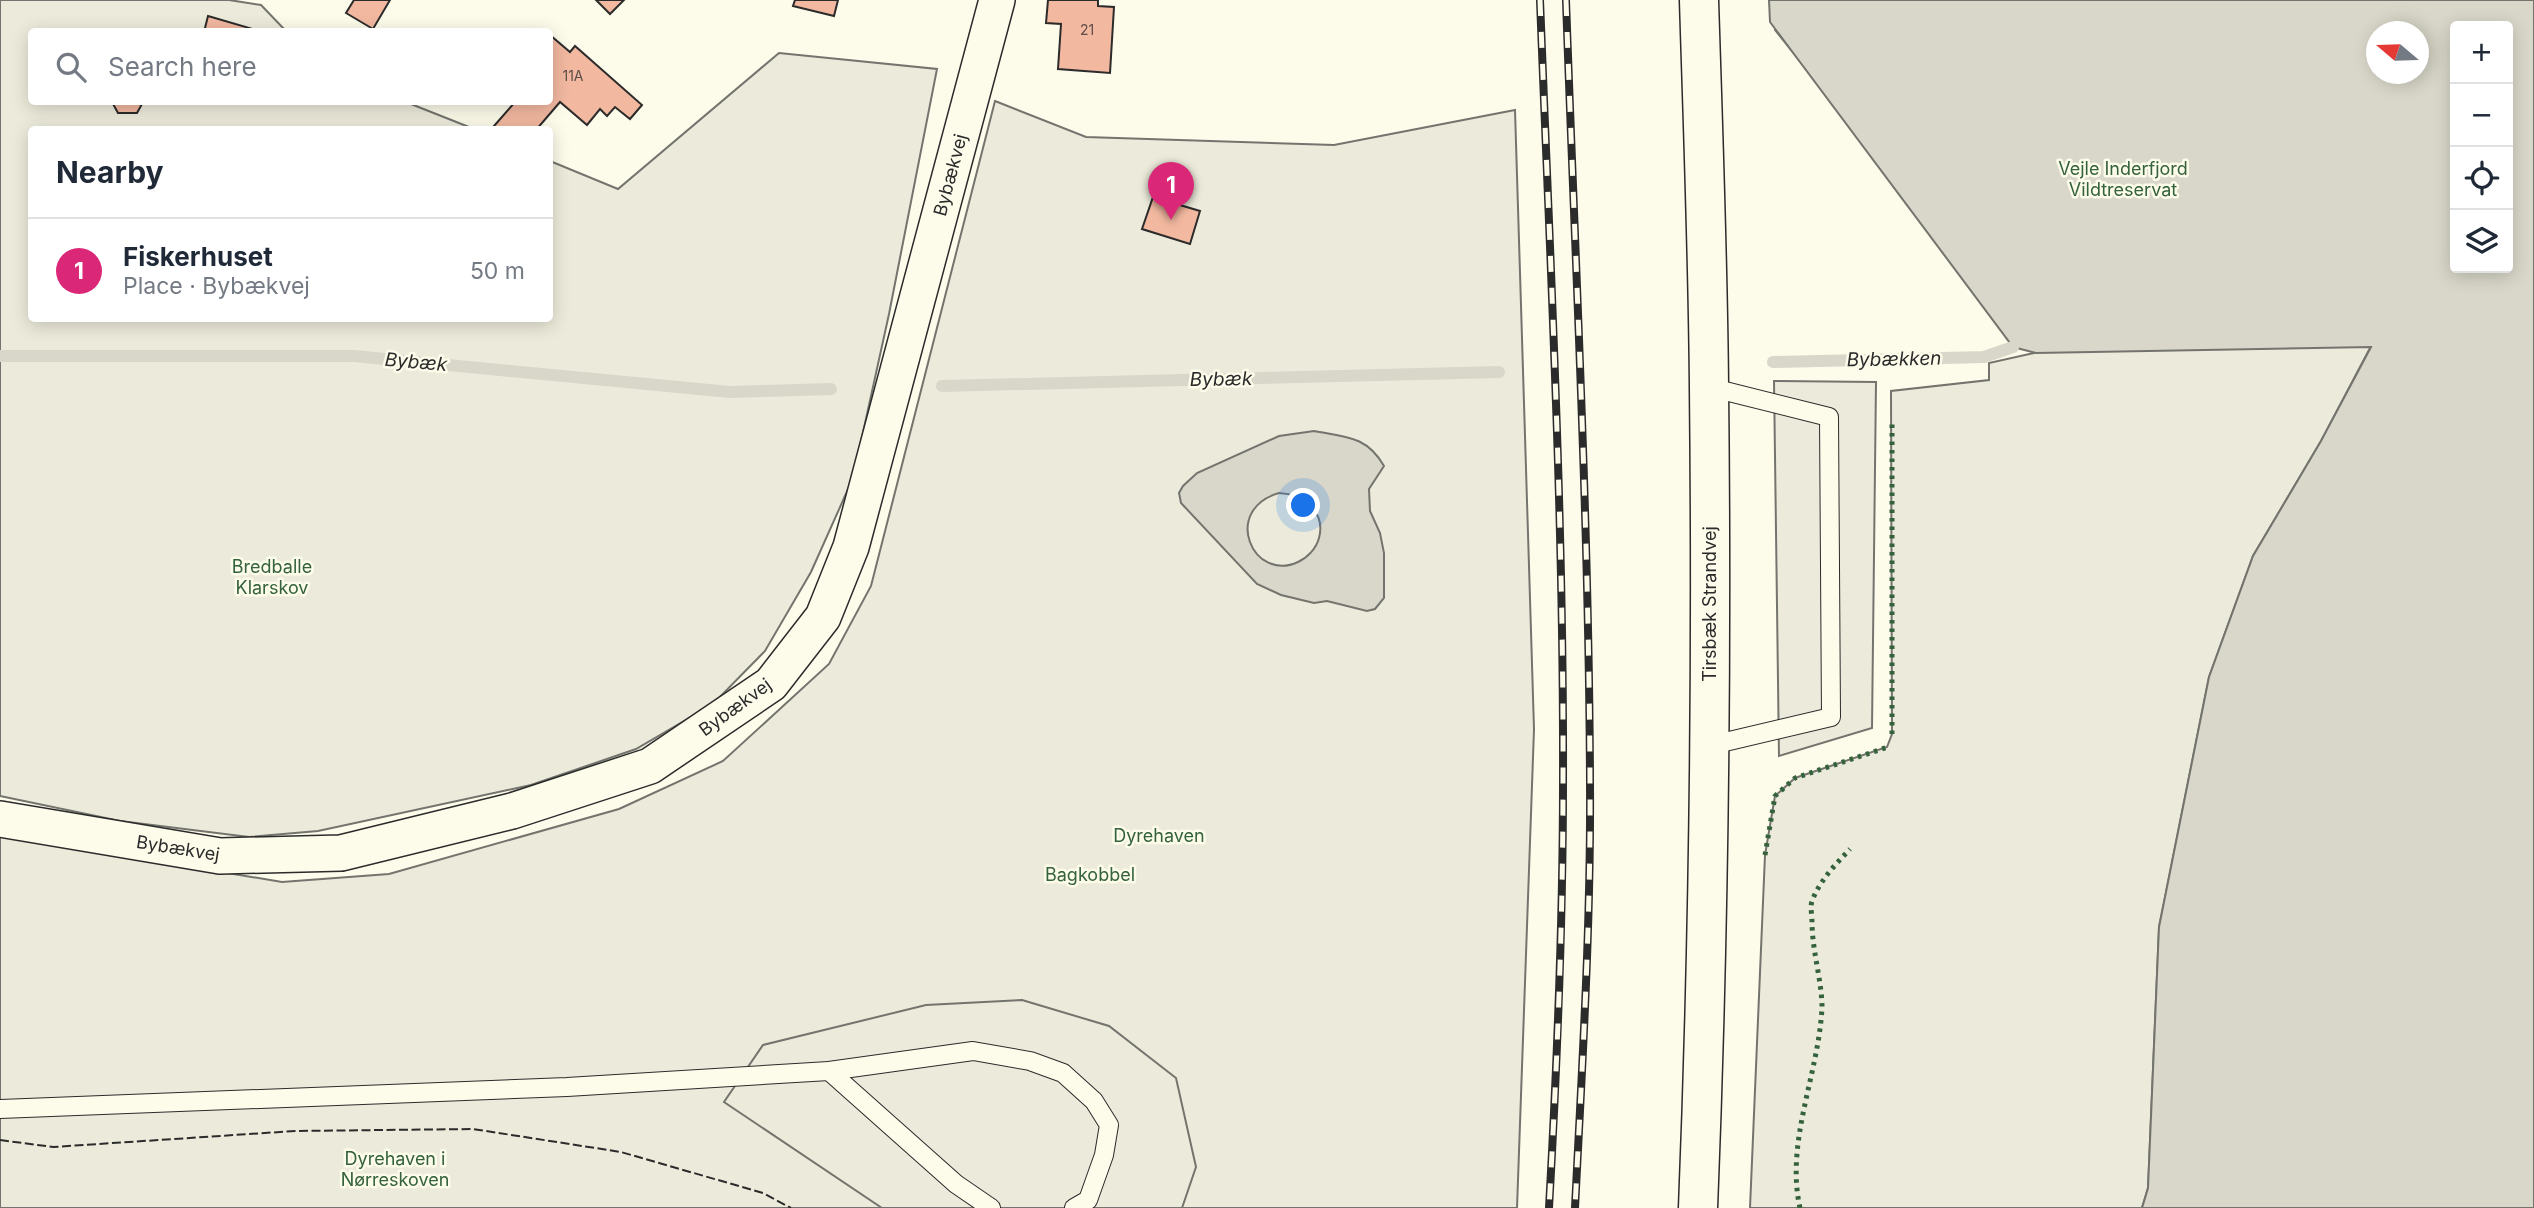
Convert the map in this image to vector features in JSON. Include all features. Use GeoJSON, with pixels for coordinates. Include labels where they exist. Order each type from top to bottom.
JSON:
{"type":"FeatureCollection","features":[{"type":"Feature","properties":{"kind":"street","name":"Bybækvej"},"geometry":{"type":"LineString","coordinates":[[0,819],[220,856],[341,853],[512,811],[650,766],[771,684],[823,617],[850,547],[997,0]]}},
{"type":"Feature","properties":{"kind":"street","name":"Tirsbæk Strandvej"},"geometry":{"type":"LineString","coordinates":[[1698,1208],[1703,1089],[1708,746],[1709,387],[1699,0]]}},
{"type":"Feature","properties":{"kind":"lane"},"geometry":{"type":"LineString","coordinates":[[1708,746],[1831,717],[1829,417],[1709,387]]}},
{"type":"Feature","properties":{"kind":"lane"},"geometry":{"type":"LineString","coordinates":[[0,1109],[566,1087],[829,1071],[973,1051],[1030,1061],[1063,1073],[1094,1101],[1109,1125],[1104,1155],[1088,1200],[1074,1208]]}},
{"type":"Feature","properties":{"kind":"lane"},"geometry":{"type":"LineString","coordinates":[[829,1071],[956,1184],[990,1208]]}},
{"type":"Feature","properties":{"kind":"green space","name":"Bredballe Klarskov"},"geometry":{"type":"Polygon","coordinates":[[[0,0],[229,0],[261,5],[283,28],[28,28],[28,105],[414,105],[466,126],[28,126],[28,322],[553,322],[553,162],[618,189],[779,53],[937,69],[889,314],[853,478],[811,572],[765,651],[713,704],[636,749],[531,785],[318,831],[249,837],[120,821],[0,796],[0,0]]]}},
{"type":"Feature","properties":{"kind":"green space"},"geometry":{"type":"Polygon","coordinates":[[[1775,0],[2534,0],[2534,1208],[2369,350],[2321,441],[2253,556],[2209,677],[2159,927],[2148,1188],[2142,1208],[1750,1208],[1765,855],[1775,796],[1795,778],[1887,747],[1892,734],[1891,391],[1989,380],[1989,363],[2034,353],[1775,30],[1775,0]]]}},
{"type":"Feature","properties":{"kind":"green space","name":"Bagkobbel"},"geometry":{"type":"Polygon","coordinates":[[[995,101],[1086,137],[1334,145],[1515,110],[1534,729],[1517,1208],[0,1208],[0,835],[282,882],[389,874],[619,809],[723,761],[829,664],[871,586],[995,101]]]}},
{"type":"Feature","properties":{"kind":"shaded area","name":"Vejle Inderfjord Vildtreservat"},"geometry":{"type":"Polygon","coordinates":[[[1769,0],[2534,0],[2534,1208],[2142,1208],[2148,1188],[2159,927],[2209,677],[2253,556],[2321,441],[2371,347],[2036,353],[2013,347],[1770,22],[1769,0]]]}},
{"type":"Feature","properties":{"kind":"shaded area"},"geometry":{"type":"Polygon","coordinates":[[[1774,381],[1876,382],[1872,728],[1779,756],[1774,381]]]}},
{"type":"Feature","properties":{"kind":"shaded area"},"geometry":{"type":"Polygon","coordinates":[[[1314,431],[1355,439],[1370,449],[1384,466],[1369,489],[1370,511],[1380,533],[1384,553],[1384,598],[1375,609],[1367,611],[1327,601],[1314,603],[1281,595],[1257,584],[1181,503],[1179,493],[1197,473],[1279,436],[1314,431]],[[1279,493],[1261,502],[1251,514],[1248,528],[1250,542],[1257,554],[1268,562],[1282,566],[1308,556],[1318,542],[1320,529],[1319,520],[1311,506],[1288,494],[1279,493]]]}},
{"type":"Feature","properties":{"kind":"shaded area"},"geometry":{"type":"Polygon","coordinates":[[[1022,1000],[1109,1026],[1176,1078],[1196,1167],[1182,1208],[882,1208],[724,1102],[763,1045],[926,1005],[1022,1000]]]}},
{"type":"Feature","properties":{"kind":"building"},"geometry":{"type":"Polygon","coordinates":[[[354,0],[390,0],[374,28],[346,13],[354,0]]]}},
{"type":"Feature","properties":{"kind":"building"},"geometry":{"type":"Polygon","coordinates":[[[596,0],[624,0],[610,14],[596,0]]]}},
{"type":"Feature","properties":{"kind":"building"},"geometry":{"type":"Polygon","coordinates":[[[795,0],[838,0],[834,16],[793,6],[795,0]]]}},
{"type":"Feature","properties":{"kind":"building"},"geometry":{"type":"Polygon","coordinates":[[[1048,0],[1098,0],[1098,6],[1114,7],[1110,73],[1058,69],[1061,24],[1046,23],[1048,0]]]}},
{"type":"Feature","properties":{"kind":"building"},"geometry":{"type":"Polygon","coordinates":[[[208,16],[249,28],[205,28],[208,16]]]}},
{"type":"Feature","properties":{"kind":"building"},"geometry":{"type":"Polygon","coordinates":[[[553,38],[570,52],[575,46],[642,105],[630,119],[615,107],[607,116],[600,109],[587,125],[560,102],[539,126],[494,126],[512,105],[553,105],[553,38]]]}},
{"type":"Feature","properties":{"kind":"building"},"geometry":{"type":"Polygon","coordinates":[[[114,105],[141,105],[137,113],[118,113],[114,105]]]}},
{"type":"Feature","properties":{"kind":"building"},"geometry":{"type":"Polygon","coordinates":[[[1153,197],[1200,211],[1190,244],[1142,229],[1153,197]]]}},
{"type":"Feature","properties":{"kind":"waterway","name":"Bybækken"},"geometry":{"type":"LineString","coordinates":[[1773,362],[1984,357],[2013,347]]}},
{"type":"Feature","properties":{"kind":"waterway","name":"Bybæk"},"geometry":{"type":"LineString","coordinates":[[0,356],[354,356],[730,392],[831,389]]}},
{"type":"Feature","properties":{"kind":"waterway","name":"Bybæk"},"geometry":{"type":"LineString","coordinates":[[942,386],[1499,372]]}},
{"type":"Feature","properties":{"kind":"railway"},"geometry":{"type":"LineString","coordinates":[[1540,0],[1556,392],[1563,685],[1561,942],[1549,1208]]}},
{"type":"Feature","properties":{"kind":"railway"},"geometry":{"type":"LineString","coordinates":[[1566,0],[1584,489],[1590,783],[1588,943],[1575,1208]]}},
{"type":"Feature","properties":{"kind":"hedge"},"geometry":{"type":"LineString","coordinates":[[1892,424],[1892,734]]}},
{"type":"Feature","properties":{"kind":"hedge"},"geometry":{"type":"LineString","coordinates":[[1765,855],[1775,796],[1795,778],[1888,747]]}},
{"type":"Feature","properties":{"kind":"hedge"},"geometry":{"type":"LineString","coordinates":[[1800,1208],[1797,1158],[1820,1032],[1822,1007],[1812,933],[1811,903],[1824,879],[1850,849]]}},
{"type":"Feature","properties":{"kind":"fence"},"geometry":{"type":"LineString","coordinates":[[0,1140],[53,1147],[295,1131],[473,1129],[621,1152],[763,1193],[791,1208]]}},
{"type":"Feature","properties":{"kind":"place","name":"Fiskerhuset"},"geometry":{"type":"Point","coordinates":[1171,220]}},
{"type":"Feature","properties":{"kind":"park label","name":"Dyrehaven"},"geometry":{"type":"Point","coordinates":[1159,835]}},
{"type":"Feature","properties":{"kind":"park label","name":"Dyrehaven i Nørreskoven"},"geometry":{"type":"Point","coordinates":[395,1168]}}]}
